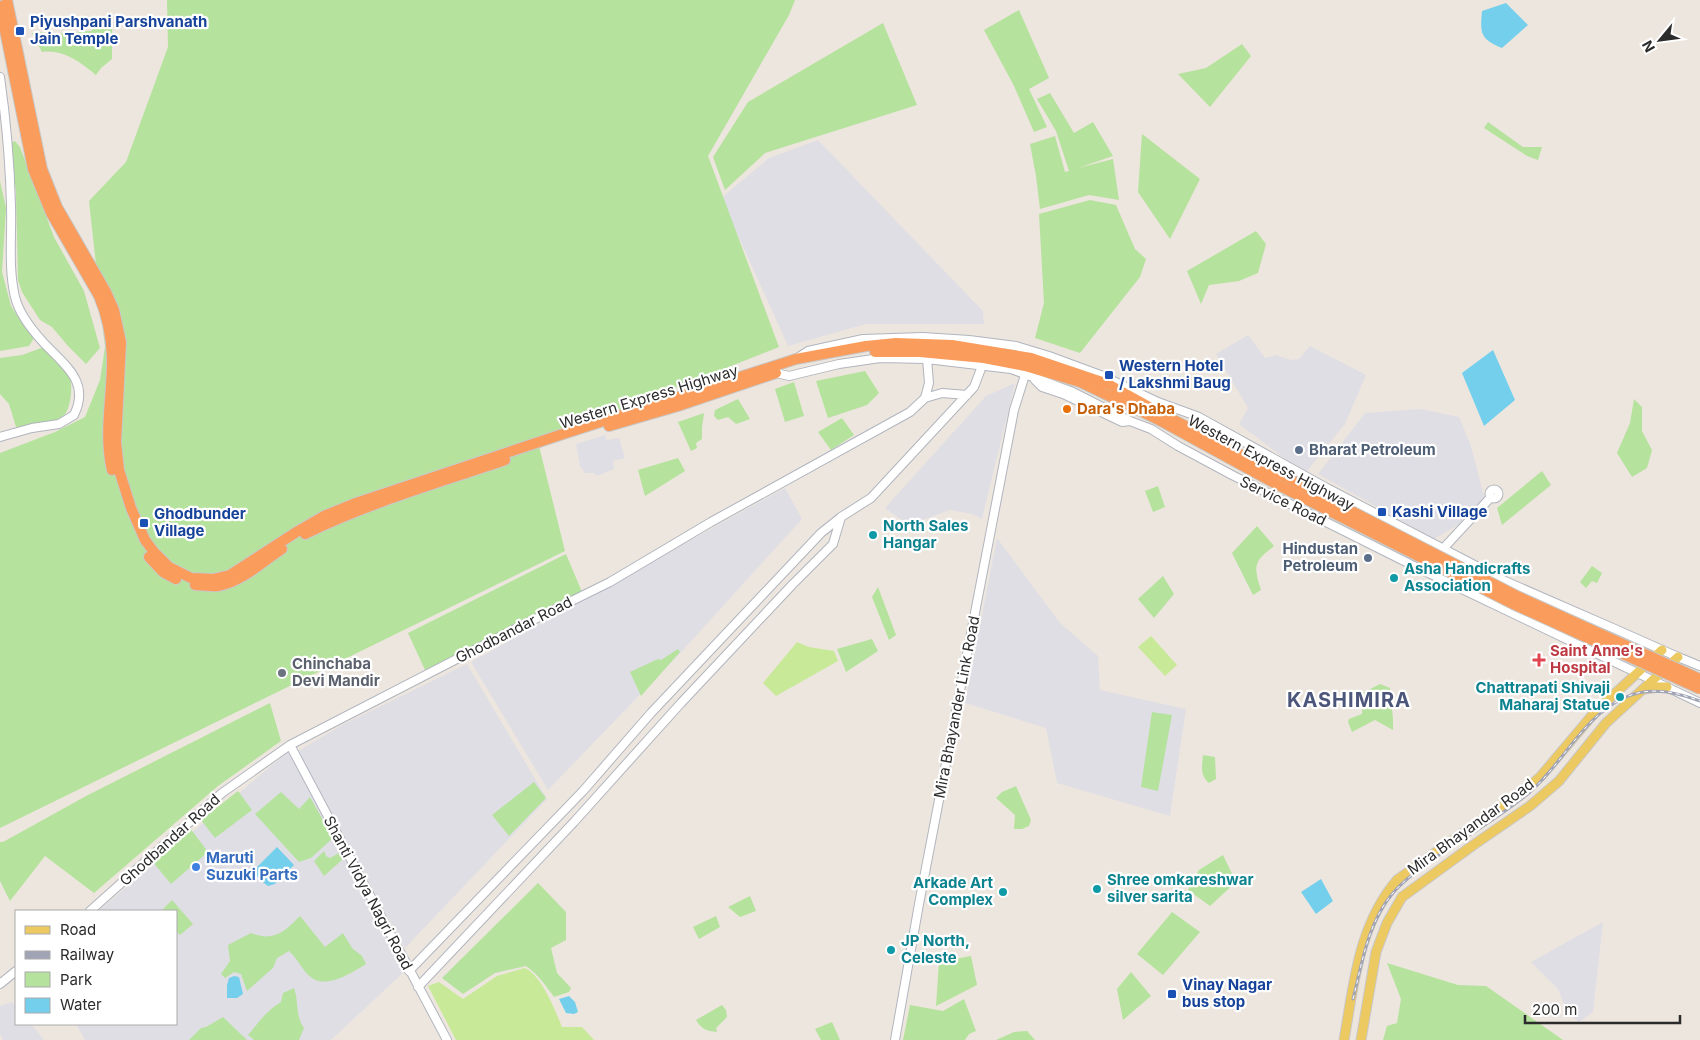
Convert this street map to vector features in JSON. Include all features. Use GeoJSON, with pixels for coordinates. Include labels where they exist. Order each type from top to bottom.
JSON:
{"type":"FeatureCollection","features":[{"type":"Feature","properties":{"kind":"highway","name":"Western Express Highway"},"geometry":{"type":"LineString","coordinates":[[7,0],[42,169],[57,207],[106,292],[114,310],[121,342],[116,442],[118,470],[131,508],[145,540],[154,552],[177,573],[201,579],[230,575],[324,516],[356,503],[563,434],[754,376],[776,373],[838,356],[884,351],[920,352],[984,358],[1025,366],[1063,376],[1159,413],[1518,596],[1700,679]]}},
{"type":"Feature","properties":{"kind":"highway","name":"Western Express Highway"},"geometry":{"type":"LineString","coordinates":[[0,6],[33,170],[51,213],[104,308],[110,333],[112,357],[109,405],[109,454],[115,482],[122,502],[145,551],[163,572],[178,580],[193,585],[207,586],[218,586],[230,582],[301,536],[350,514],[554,443],[678,406],[796,359],[866,346],[896,343],[952,345],[1030,358],[1108,384],[1278,485],[1513,604],[1700,689]]}},
{"type":"Feature","properties":{"kind":"main road","name":"Mira Bhayandar Road"},"geometry":{"type":"LineString","coordinates":[[1344,1040],[1361,948],[1373,915],[1396,880],[1521,794],[1558,758],[1583,724],[1662,650]]}},
{"type":"Feature","properties":{"kind":"main road","name":"Mira Bhayandar Road"},"geometry":{"type":"LineString","coordinates":[[1361,1040],[1376,952],[1387,922],[1402,897],[1530,806],[1559,780],[1606,723],[1678,658]]}},
{"type":"Feature","properties":{"kind":"main road"},"geometry":{"type":"LineString","coordinates":[[1645,689],[1667,687]]}},
{"type":"Feature","properties":{"kind":"main road"},"geometry":{"type":"LineString","coordinates":[[1595,712],[1606,723]]}},
{"type":"Feature","properties":{"kind":"main road"},"geometry":{"type":"LineString","coordinates":[[1583,724],[1595,735]]}},
{"type":"Feature","properties":{"kind":"main road"},"geometry":{"type":"LineString","coordinates":[[1558,758],[1569,768]]}},
{"type":"Feature","properties":{"kind":"main road"},"geometry":{"type":"LineString","coordinates":[[1361,948],[1376,952]]}},
{"type":"Feature","properties":{"kind":"street"},"geometry":{"type":"LineString","coordinates":[[0,77],[11,189],[10,260],[15,298],[29,325],[74,375],[80,398],[74,415],[59,424],[32,428],[0,437]]}},
{"type":"Feature","properties":{"kind":"street","name":"Service Road"},"geometry":{"type":"LineString","coordinates":[[776,373],[788,376],[839,364],[880,358],[927,359],[1011,369],[1073,392],[1130,421],[1151,429],[1232,475],[1427,572],[1700,703]]}},
{"type":"Feature","properties":{"kind":"street"},"geometry":{"type":"LineString","coordinates":[[927,359],[928,383],[924,398],[942,394],[967,395]]}},
{"type":"Feature","properties":{"kind":"street"},"geometry":{"type":"LineString","coordinates":[[410,971],[583,791],[651,713],[821,533],[841,517],[871,498],[974,387],[982,366]]}},
{"type":"Feature","properties":{"kind":"street","name":"Mira Bhayander Link Road"},"geometry":{"type":"LineString","coordinates":[[895,1040],[919,904],[1014,410],[1029,376]]}},
{"type":"Feature","properties":{"kind":"street","name":"Ghodbandar Road"},"geometry":{"type":"LineString","coordinates":[[91,910],[222,793],[290,746],[513,630],[610,582],[711,522],[910,412],[924,398]]}},
{"type":"Feature","properties":{"kind":"street"},"geometry":{"type":"LineString","coordinates":[[1151,429],[1159,413],[1199,417],[1318,483],[1505,581],[1700,666]]}},
{"type":"Feature","properties":{"kind":"street"},"geometry":{"type":"LineString","coordinates":[[1427,572],[1443,549],[1459,534],[1491,497]]}},
{"type":"Feature","properties":{"kind":"street"},"geometry":{"type":"LineString","coordinates":[[418,987],[574,822],[792,585],[834,544],[841,517]]}},
{"type":"Feature","properties":{"kind":"street","name":"Shanti Vidya Nagri Road"},"geometry":{"type":"LineString","coordinates":[[290,746],[447,1040]]}},
{"type":"Feature","properties":{"kind":"street"},"geometry":{"type":"LineString","coordinates":[[0,984],[15,972]]}},
{"type":"Feature","properties":{"kind":"shaded area"},"geometry":{"type":"Polygon","coordinates":[[[818,140],[983,311],[984,324],[866,324],[788,346],[721,198],[769,158],[818,140]]]}},
{"type":"Feature","properties":{"kind":"shaded area"},"geometry":{"type":"Polygon","coordinates":[[[1248,335],[1265,358],[1276,355],[1291,360],[1299,359],[1310,346],[1366,375],[1345,424],[1307,471],[1291,463],[1239,424],[1248,408],[1216,354],[1248,335]]]}},
{"type":"Feature","properties":{"kind":"shaded area"},"geometry":{"type":"Polygon","coordinates":[[[1015,383],[982,519],[972,514],[950,510],[908,525],[885,508],[986,396],[1015,383]]]}},
{"type":"Feature","properties":{"kind":"shaded area"},"geometry":{"type":"Polygon","coordinates":[[[1421,409],[1459,417],[1471,446],[1487,508],[1434,539],[1318,474],[1365,413],[1421,409]]]}},
{"type":"Feature","properties":{"kind":"shaded area"},"geometry":{"type":"Polygon","coordinates":[[[605,435],[607,440],[619,438],[625,458],[613,461],[614,469],[597,476],[594,473],[585,473],[580,466],[576,444],[605,435]]]}},
{"type":"Feature","properties":{"kind":"shaded area"},"geometry":{"type":"Polygon","coordinates":[[[785,488],[802,519],[684,649],[548,790],[471,662],[785,488]]]}},
{"type":"Feature","properties":{"kind":"shaded area"},"geometry":{"type":"Polygon","coordinates":[[[997,538],[1060,623],[1098,656],[1100,690],[1186,709],[1170,816],[1057,783],[1046,728],[965,703],[997,538]]]}},
{"type":"Feature","properties":{"kind":"shaded area"},"geometry":{"type":"Polygon","coordinates":[[[467,664],[547,799],[405,948],[298,751],[344,724],[467,664]]]}},
{"type":"Feature","properties":{"kind":"shaded area"},"geometry":{"type":"Polygon","coordinates":[[[289,751],[405,971],[331,1040],[85,1040],[77,1025],[178,1025],[178,910],[99,910],[289,751]]]}},
{"type":"Feature","properties":{"kind":"shaded area"},"geometry":{"type":"Polygon","coordinates":[[[1603,922],[1593,1012],[1579,1022],[1567,1012],[1558,989],[1531,962],[1603,922]]]}},
{"type":"Feature","properties":{"kind":"shaded area"},"geometry":{"type":"Polygon","coordinates":[[[12,1002],[15,1006],[15,1025],[32,1025],[44,1040],[3,1040],[0,1034],[0,1006],[12,1002]]]}},
{"type":"Feature","properties":{"kind":"green space"},"geometry":{"type":"Polygon","coordinates":[[[167,0],[795,0],[789,15],[708,156],[779,347],[538,442],[565,551],[0,828],[0,453],[55,432],[85,417],[100,380],[105,347],[89,201],[126,162],[168,47],[167,0]]]}},
{"type":"Feature","properties":{"kind":"green space"},"geometry":{"type":"Polygon","coordinates":[[[1019,10],[1049,78],[1029,89],[1047,127],[1034,132],[1014,86],[984,30],[1019,10]]]}},
{"type":"Feature","properties":{"kind":"green space"},"geometry":{"type":"Polygon","coordinates":[[[883,23],[917,105],[765,153],[725,190],[713,157],[748,102],[883,23]]]}},
{"type":"Feature","properties":{"kind":"green space"},"geometry":{"type":"Polygon","coordinates":[[[95,25],[112,29],[112,59],[96,75],[77,61],[57,52],[42,52],[32,33],[91,31],[95,25]]]}},
{"type":"Feature","properties":{"kind":"green space"},"geometry":{"type":"Polygon","coordinates":[[[1242,44],[1251,56],[1210,107],[1178,74],[1206,68],[1242,44]]]}},
{"type":"Feature","properties":{"kind":"green space"},"geometry":{"type":"Polygon","coordinates":[[[1050,93],[1074,133],[1093,122],[1113,156],[1078,168],[1113,159],[1119,200],[1089,195],[1040,209],[1030,144],[1055,136],[1065,172],[1069,171],[1056,131],[1037,99],[1050,93]]]}},
{"type":"Feature","properties":{"kind":"green space"},"geometry":{"type":"Polygon","coordinates":[[[1488,122],[1523,147],[1542,147],[1538,160],[1527,156],[1484,128],[1488,122]]]}},
{"type":"Feature","properties":{"kind":"green space"},"geometry":{"type":"Polygon","coordinates":[[[1142,134],[1200,179],[1170,239],[1138,192],[1142,134]]]}},
{"type":"Feature","properties":{"kind":"green space"},"geometry":{"type":"Polygon","coordinates":[[[15,141],[20,147],[54,237],[84,291],[100,348],[86,364],[52,327],[40,320],[22,292],[18,280],[16,193],[11,143],[15,141]]]}},
{"type":"Feature","properties":{"kind":"green space"},"geometry":{"type":"Polygon","coordinates":[[[0,181],[6,208],[2,272],[11,306],[34,338],[29,346],[0,351],[0,181]]]}},
{"type":"Feature","properties":{"kind":"green space"},"geometry":{"type":"Polygon","coordinates":[[[1090,200],[1116,205],[1135,249],[1146,259],[1140,277],[1080,353],[1035,338],[1044,303],[1039,214],[1090,200]]]}},
{"type":"Feature","properties":{"kind":"green space"},"geometry":{"type":"Polygon","coordinates":[[[1256,231],[1266,244],[1258,273],[1239,281],[1209,285],[1201,304],[1187,271],[1256,231]]]}},
{"type":"Feature","properties":{"kind":"green space"},"geometry":{"type":"Polygon","coordinates":[[[44,347],[69,373],[71,389],[68,409],[62,417],[53,421],[16,427],[9,404],[0,394],[0,358],[22,355],[44,347]]]}},
{"type":"Feature","properties":{"kind":"green space"},"geometry":{"type":"Polygon","coordinates":[[[865,371],[879,393],[867,405],[828,418],[816,381],[865,371]]]}},
{"type":"Feature","properties":{"kind":"green space"},"geometry":{"type":"Polygon","coordinates":[[[794,382],[804,416],[785,422],[775,389],[794,382]]]}},
{"type":"Feature","properties":{"kind":"green space"},"geometry":{"type":"Polygon","coordinates":[[[738,399],[750,419],[736,424],[728,417],[718,420],[714,416],[715,410],[738,399]]]}},
{"type":"Feature","properties":{"kind":"green space"},"geometry":{"type":"Polygon","coordinates":[[[1634,399],[1642,407],[1642,431],[1652,450],[1647,468],[1632,477],[1617,453],[1630,423],[1634,399]]]}},
{"type":"Feature","properties":{"kind":"green space"},"geometry":{"type":"Polygon","coordinates":[[[704,413],[702,439],[696,443],[697,448],[691,451],[678,422],[704,413]]]}},
{"type":"Feature","properties":{"kind":"green space"},"geometry":{"type":"Polygon","coordinates":[[[842,418],[854,435],[831,450],[818,432],[842,418]]]}},
{"type":"Feature","properties":{"kind":"green space"},"geometry":{"type":"Polygon","coordinates":[[[678,458],[685,471],[645,496],[638,470],[678,458]]]}},
{"type":"Feature","properties":{"kind":"green space"},"geometry":{"type":"Polygon","coordinates":[[[1542,471],[1551,485],[1502,525],[1497,508],[1542,471]]]}},
{"type":"Feature","properties":{"kind":"green space"},"geometry":{"type":"Polygon","coordinates":[[[1158,486],[1165,507],[1153,512],[1145,491],[1158,486]]]}},
{"type":"Feature","properties":{"kind":"green space"},"geometry":{"type":"Polygon","coordinates":[[[1257,526],[1274,546],[1259,560],[1256,569],[1261,590],[1253,595],[1232,553],[1257,526]]]}},
{"type":"Feature","properties":{"kind":"green space"},"geometry":{"type":"Polygon","coordinates":[[[566,554],[582,592],[425,670],[408,633],[566,554]]]}},
{"type":"Feature","properties":{"kind":"green space"},"geometry":{"type":"Polygon","coordinates":[[[1592,566],[1602,573],[1597,583],[1592,581],[1586,588],[1580,582],[1592,566]]]}},
{"type":"Feature","properties":{"kind":"green space"},"geometry":{"type":"Polygon","coordinates":[[[1163,576],[1174,594],[1154,618],[1138,599],[1163,576]]]}},
{"type":"Feature","properties":{"kind":"green space"},"geometry":{"type":"Polygon","coordinates":[[[878,587],[896,635],[889,640],[872,597],[878,587]]]}},
{"type":"Feature","properties":{"kind":"green space"},"geometry":{"type":"Polygon","coordinates":[[[1151,636],[1177,665],[1165,676],[1138,647],[1151,636]]]}},
{"type":"Feature","properties":{"kind":"green space"},"geometry":{"type":"Polygon","coordinates":[[[872,639],[878,651],[846,672],[837,649],[872,639]]]}},
{"type":"Feature","properties":{"kind":"green space"},"geometry":{"type":"Polygon","coordinates":[[[797,642],[809,647],[834,651],[838,661],[776,696],[763,683],[797,642]]]}},
{"type":"Feature","properties":{"kind":"green space"},"geometry":{"type":"Polygon","coordinates":[[[678,649],[680,652],[641,696],[630,672],[658,659],[661,660],[678,649]]]}},
{"type":"Feature","properties":{"kind":"green space"},"geometry":{"type":"Polygon","coordinates":[[[1380,684],[1390,688],[1393,730],[1375,720],[1352,732],[1348,722],[1349,719],[1362,714],[1362,706],[1358,700],[1361,694],[1380,684]]]}},
{"type":"Feature","properties":{"kind":"green space"},"geometry":{"type":"Polygon","coordinates":[[[270,703],[281,741],[218,786],[94,893],[45,856],[10,901],[0,881],[0,842],[88,795],[270,703]]]}},
{"type":"Feature","properties":{"kind":"green space"},"geometry":{"type":"Polygon","coordinates":[[[1152,712],[1172,715],[1158,791],[1141,787],[1152,712]]]}},
{"type":"Feature","properties":{"kind":"green space"},"geometry":{"type":"Polygon","coordinates":[[[1203,755],[1215,757],[1216,779],[1209,783],[1203,774],[1203,755]]]}},
{"type":"Feature","properties":{"kind":"green space"},"geometry":{"type":"Polygon","coordinates":[[[534,782],[546,798],[509,836],[492,815],[534,782]]]}},
{"type":"Feature","properties":{"kind":"green space"},"geometry":{"type":"Polygon","coordinates":[[[1016,786],[1031,820],[1029,826],[1022,829],[1014,829],[1015,815],[996,798],[1002,792],[1016,786]]]}},
{"type":"Feature","properties":{"kind":"green space"},"geometry":{"type":"Polygon","coordinates":[[[238,791],[252,810],[215,838],[201,820],[238,791]]]}},
{"type":"Feature","properties":{"kind":"green space"},"geometry":{"type":"Polygon","coordinates":[[[281,792],[299,809],[310,797],[333,838],[311,858],[299,862],[255,814],[281,792]]]}},
{"type":"Feature","properties":{"kind":"green space"},"geometry":{"type":"Polygon","coordinates":[[[190,828],[208,852],[171,884],[152,861],[190,828]]]}},
{"type":"Feature","properties":{"kind":"green space"},"geometry":{"type":"Polygon","coordinates":[[[324,851],[326,856],[330,858],[341,852],[344,858],[324,876],[314,861],[324,851]]]}},
{"type":"Feature","properties":{"kind":"green space"},"geometry":{"type":"Polygon","coordinates":[[[1223,855],[1236,882],[1210,906],[1188,890],[1199,870],[1223,855]]]}},
{"type":"Feature","properties":{"kind":"green space"},"geometry":{"type":"Polygon","coordinates":[[[538,883],[566,912],[566,940],[551,948],[557,973],[571,988],[569,992],[554,997],[538,976],[526,966],[495,973],[463,994],[442,978],[538,883]]]}},
{"type":"Feature","properties":{"kind":"green space"},"geometry":{"type":"Polygon","coordinates":[[[750,896],[756,911],[740,917],[728,907],[750,896]]]}},
{"type":"Feature","properties":{"kind":"green space"},"geometry":{"type":"Polygon","coordinates":[[[172,900],[193,924],[180,935],[178,933],[178,910],[162,910],[172,900]]]}},
{"type":"Feature","properties":{"kind":"green space"},"geometry":{"type":"Polygon","coordinates":[[[1172,912],[1200,932],[1163,975],[1137,954],[1172,912]]]}},
{"type":"Feature","properties":{"kind":"green space"},"geometry":{"type":"Polygon","coordinates":[[[300,916],[325,947],[343,933],[352,948],[362,956],[366,964],[332,981],[318,981],[303,969],[289,951],[277,958],[273,968],[247,991],[241,974],[234,972],[225,978],[221,974],[230,961],[228,945],[251,933],[259,936],[278,934],[289,927],[300,916]]]}},
{"type":"Feature","properties":{"kind":"green space"},"geometry":{"type":"Polygon","coordinates":[[[716,916],[720,927],[699,939],[693,927],[716,916]]]}},
{"type":"Feature","properties":{"kind":"green space"},"geometry":{"type":"Polygon","coordinates":[[[971,956],[977,985],[936,1006],[939,962],[971,956]]]}},
{"type":"Feature","properties":{"kind":"green space"},"geometry":{"type":"Polygon","coordinates":[[[1387,963],[1458,985],[1486,986],[1563,1040],[1383,1040],[1387,1026],[1397,1023],[1401,999],[1387,963]]]}},
{"type":"Feature","properties":{"kind":"green space"},"geometry":{"type":"Polygon","coordinates":[[[525,968],[537,978],[552,1003],[562,1027],[582,1027],[594,1040],[456,1040],[428,986],[439,982],[463,999],[497,976],[525,968]]]}},
{"type":"Feature","properties":{"kind":"green space"},"geometry":{"type":"Polygon","coordinates":[[[1131,972],[1151,996],[1123,1020],[1117,989],[1131,972]]]}},
{"type":"Feature","properties":{"kind":"green space"},"geometry":{"type":"Polygon","coordinates":[[[294,988],[299,1019],[304,1028],[299,1040],[254,1040],[248,1035],[267,1013],[281,1002],[283,993],[294,988]]]}},
{"type":"Feature","properties":{"kind":"green space"},"geometry":{"type":"Polygon","coordinates":[[[964,999],[976,1031],[969,1034],[965,1040],[903,1040],[910,1005],[943,1011],[964,999]]]}},
{"type":"Feature","properties":{"kind":"green space"},"geometry":{"type":"Polygon","coordinates":[[[722,1005],[726,1010],[727,1017],[716,1028],[717,1032],[700,1026],[696,1020],[722,1005]]]}},
{"type":"Feature","properties":{"kind":"green space"},"geometry":{"type":"Polygon","coordinates":[[[223,1017],[247,1040],[189,1040],[201,1028],[223,1017]]]}},
{"type":"Feature","properties":{"kind":"green space"},"geometry":{"type":"Polygon","coordinates":[[[832,1022],[840,1040],[821,1040],[815,1029],[832,1022]]]}},
{"type":"Feature","properties":{"kind":"green space"},"geometry":{"type":"Polygon","coordinates":[[[1027,1031],[1035,1040],[996,1040],[1014,1032],[1027,1031]]]}},
{"type":"Feature","properties":{"kind":"water"},"geometry":{"type":"Polygon","coordinates":[[[1506,3],[1528,25],[1502,48],[1485,38],[1481,25],[1482,11],[1506,3]]]}},
{"type":"Feature","properties":{"kind":"water"},"geometry":{"type":"Polygon","coordinates":[[[1493,350],[1515,400],[1484,426],[1462,373],[1493,350]]]}},
{"type":"Feature","properties":{"kind":"water"},"geometry":{"type":"Polygon","coordinates":[[[277,847],[294,865],[275,884],[268,886],[253,871],[277,847]]]}},
{"type":"Feature","properties":{"kind":"water"},"geometry":{"type":"Polygon","coordinates":[[[1321,879],[1333,901],[1316,914],[1301,892],[1321,879]]]}},
{"type":"Feature","properties":{"kind":"water"},"geometry":{"type":"Polygon","coordinates":[[[239,977],[243,994],[237,998],[227,998],[229,978],[239,977]]]}},
{"type":"Feature","properties":{"kind":"water"},"geometry":{"type":"Polygon","coordinates":[[[569,996],[575,1002],[578,1012],[574,1014],[566,1013],[559,999],[569,996]]]}},
{"type":"Feature","properties":{"kind":"railway"},"geometry":{"type":"LineString","coordinates":[[1353,999],[1367,943],[1377,917],[1384,904],[1407,879],[1530,792],[1586,727],[1611,705],[1635,694],[1654,691],[1673,693],[1700,701]]}},
{"type":"Feature","properties":{"kind":"place","name":"Piyushpani Parshvanath Jain Temple"},"geometry":{"type":"Point","coordinates":[20,31]}},
{"type":"Feature","properties":{"kind":"place","name":"Western Hotel / Lakshmi Baug"},"geometry":{"type":"Point","coordinates":[1109,375]}},
{"type":"Feature","properties":{"kind":"place","name":"Dara's Dhaba"},"geometry":{"type":"Point","coordinates":[1067,409]}},
{"type":"Feature","properties":{"kind":"place","name":"Bharat Petroleum"},"geometry":{"type":"Point","coordinates":[1299,450]}},
{"type":"Feature","properties":{"kind":"place","name":"Kashi Village"},"geometry":{"type":"Point","coordinates":[1382,512]}},
{"type":"Feature","properties":{"kind":"place","name":"Ghodbunder Village"},"geometry":{"type":"Point","coordinates":[144,523]}},
{"type":"Feature","properties":{"kind":"place","name":"North Sales Hangar"},"geometry":{"type":"Point","coordinates":[873,535]}},
{"type":"Feature","properties":{"kind":"place","name":"Hindustan Petroleum"},"geometry":{"type":"Point","coordinates":[1368,558]}},
{"type":"Feature","properties":{"kind":"place","name":"Asha Handicrafts Association"},"geometry":{"type":"Point","coordinates":[1394,578]}},
{"type":"Feature","properties":{"kind":"place","name":"Saint Anne's Hospital"},"geometry":{"type":"Point","coordinates":[1539,660]}},
{"type":"Feature","properties":{"kind":"place","name":"Chinchaba Devi Mandir"},"geometry":{"type":"Point","coordinates":[282,673]}},
{"type":"Feature","properties":{"kind":"place","name":"Chattrapati Shivaji Maharaj Statue"},"geometry":{"type":"Point","coordinates":[1620,697]}},
{"type":"Feature","properties":{"kind":"place","name":"Maruti Suzuki Parts"},"geometry":{"type":"Point","coordinates":[196,867]}},
{"type":"Feature","properties":{"kind":"place","name":"Shree omkareshwar silver sarita"},"geometry":{"type":"Point","coordinates":[1097,889]}},
{"type":"Feature","properties":{"kind":"place","name":"Arkade Art Complex"},"geometry":{"type":"Point","coordinates":[1003,892]}},
{"type":"Feature","properties":{"kind":"place","name":"JP North, Celeste"},"geometry":{"type":"Point","coordinates":[891,950]}},
{"type":"Feature","properties":{"kind":"place","name":"Vinay Nagar bus stop"},"geometry":{"type":"Point","coordinates":[1172,994]}},
{"type":"Feature","properties":{"kind":"district","name":"KASHIMIRA"},"geometry":{"type":"Point","coordinates":[1349,700]}}]}
